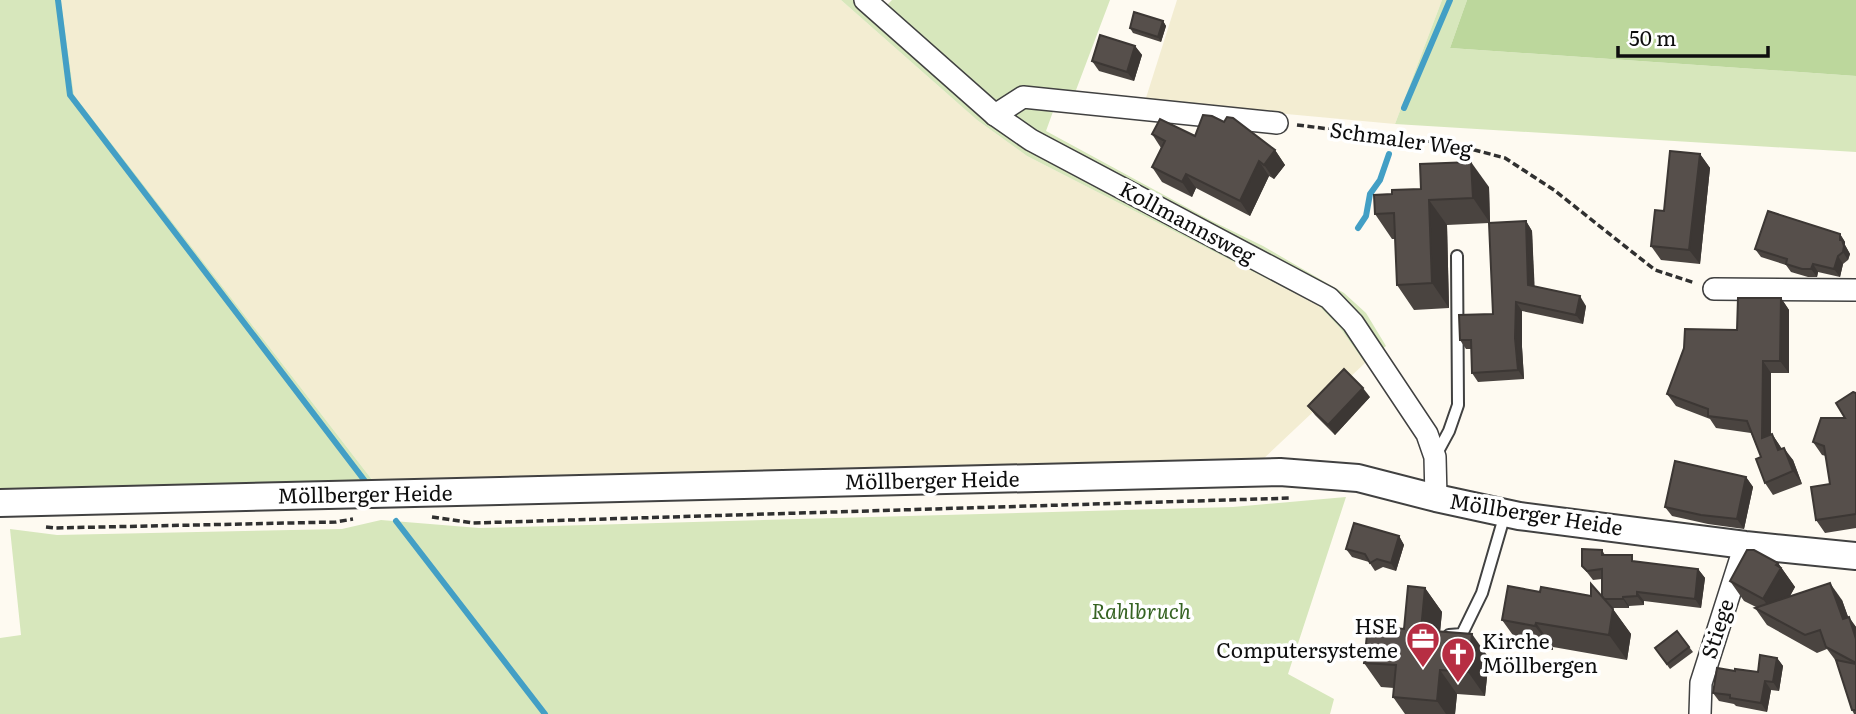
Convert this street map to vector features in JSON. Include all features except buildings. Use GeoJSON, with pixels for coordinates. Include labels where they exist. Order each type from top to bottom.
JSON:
{"type":"FeatureCollection","features":[{"type":"Feature","properties":{"kind":"street","name":"Kollmannsweg"},"geometry":{"type":"LineString","coordinates":[[865,0],[995,115],[1031,139],[1329,298],[1361,334],[1427,435],[1435,457],[1436,498]]}},
{"type":"Feature","properties":{"kind":"street"},"geometry":{"type":"LineString","coordinates":[[995,115],[1023,97],[1277,123]]}},
{"type":"Feature","properties":{"kind":"street"},"geometry":{"type":"LineString","coordinates":[[1714,289],[1856,290]]}},
{"type":"Feature","properties":{"kind":"street","name":"Möllberger Heide"},"geometry":{"type":"LineString","coordinates":[[0,503],[1280,472],[1358,478],[1505,514],[1745,545],[1856,556]]}},
{"type":"Feature","properties":{"kind":"street","name":"Stiege"},"geometry":{"type":"LineString","coordinates":[[1700,714],[1701,683],[1745,545]]}},
{"type":"Feature","properties":{"kind":"lane"},"geometry":{"type":"LineString","coordinates":[[1435,457],[1449,432],[1458,405],[1457,256]]}},
{"type":"Feature","properties":{"kind":"lane"},"geometry":{"type":"LineString","coordinates":[[1447,635],[1462,634],[1482,593],[1505,514]]}},
{"type":"Feature","properties":{"kind":"path","name":"Schmaler Weg"},"geometry":{"type":"LineString","coordinates":[[1277,123],[1452,144],[1505,158],[1554,190],[1655,270],[1714,289]]}},
{"type":"Feature","properties":{"kind":"path"},"geometry":{"type":"LineString","coordinates":[[425,516],[473,523],[1302,498]]}},
{"type":"Feature","properties":{"kind":"path"},"geometry":{"type":"LineString","coordinates":[[42,526],[55,528],[322,523],[355,518]]}},
{"type":"Feature","properties":{"kind":"shaded area"},"geometry":{"type":"Polygon","coordinates":[[[61,0],[841,0],[977,120],[1027,156],[1318,305],[1340,328],[1365,363],[1260,462],[734,471],[373,481],[74,95],[61,0]]]}},
{"type":"Feature","properties":{"kind":"shaded area"},"geometry":{"type":"Polygon","coordinates":[[[1177,0],[1442,0],[1395,124],[1145,101],[1177,0]]]}},
{"type":"Feature","properties":{"kind":"green space"},"geometry":{"type":"Polygon","coordinates":[[[0,0],[61,0],[74,95],[373,481],[0,490],[0,0]]]}},
{"type":"Feature","properties":{"kind":"green space"},"geometry":{"type":"Polygon","coordinates":[[[841,0],[881,0],[887,5],[892,0],[1110,0],[1070,106],[1055,106],[1046,131],[1263,246],[1344,293],[1366,313],[1386,346],[1365,363],[1340,328],[1318,305],[1027,156],[977,120],[841,0]]]}},
{"type":"Feature","properties":{"kind":"green space"},"geometry":{"type":"Polygon","coordinates":[[[1442,0],[1467,0],[1450,48],[1856,76],[1856,152],[1395,124],[1442,0]]]}},
{"type":"Feature","properties":{"kind":"green space"},"geometry":{"type":"Polygon","coordinates":[[[1467,0],[1856,0],[1856,76],[1450,48],[1467,0]]]}},
{"type":"Feature","properties":{"kind":"green space","name":"Rahlbruch"},"geometry":{"type":"Polygon","coordinates":[[[1346,497],[1288,674],[1334,699],[1330,714],[0,714],[0,638],[21,635],[10,529],[57,535],[342,529],[381,520],[479,528],[1233,507],[1346,497]]]}},
{"type":"Feature","properties":{"kind":"waterway"},"geometry":{"type":"LineString","coordinates":[[58,0],[70,95],[368,485]]}},
{"type":"Feature","properties":{"kind":"waterway"},"geometry":{"type":"LineString","coordinates":[[1404,108],[1450,0]]}},
{"type":"Feature","properties":{"kind":"waterway"},"geometry":{"type":"LineString","coordinates":[[1358,228],[1366,216],[1370,194],[1380,180],[1389,154]]}},
{"type":"Feature","properties":{"kind":"waterway"},"geometry":{"type":"LineString","coordinates":[[396,521],[545,714]]}},
{"type":"Feature","properties":{"kind":"place","name":"HSE Computersysteme"},"geometry":{"type":"Point","coordinates":[1423,669]}},
{"type":"Feature","properties":{"kind":"place","name":"Kirche Möllbergen"},"geometry":{"type":"Point","coordinates":[1458,684]}}]}
